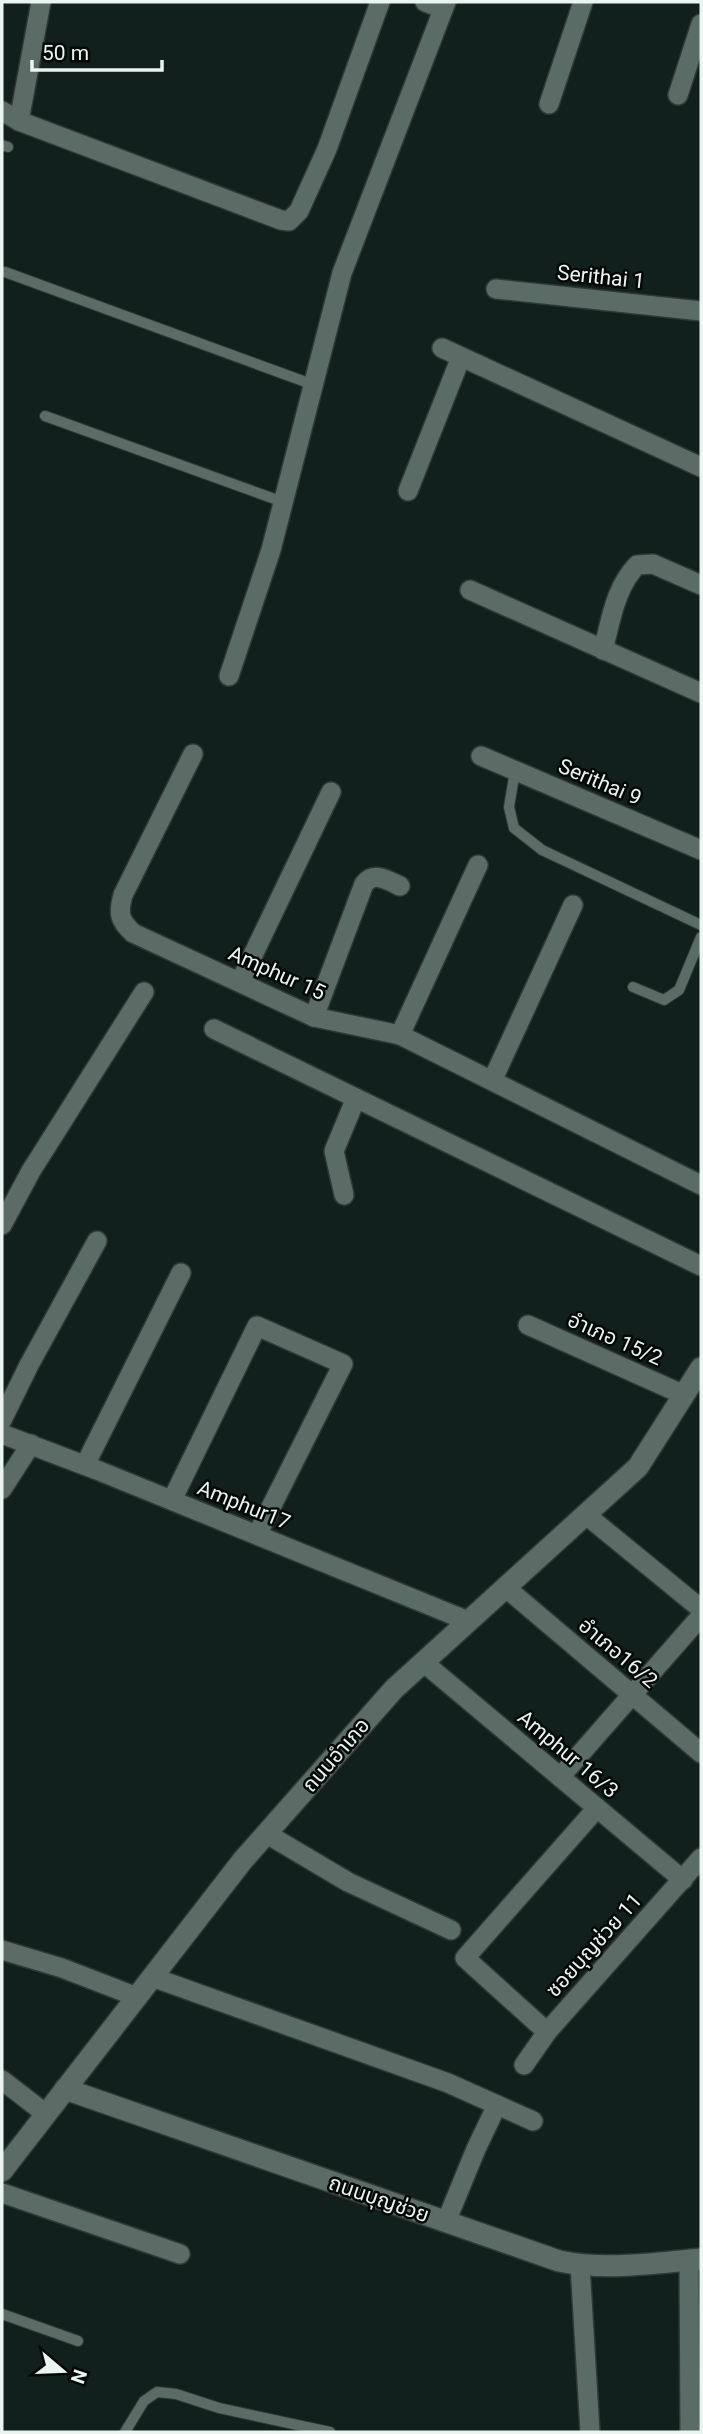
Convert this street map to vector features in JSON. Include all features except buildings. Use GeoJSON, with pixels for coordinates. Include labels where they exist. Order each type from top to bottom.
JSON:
{"type":"FeatureCollection","features":[{"type":"Feature","properties":{"kind":"street"},"geometry":{"type":"LineString","coordinates":[[19,121],[41,2]]}},
{"type":"Feature","properties":{"kind":"street"},"geometry":{"type":"LineString","coordinates":[[2,111],[19,121],[281,220],[289,220],[299,211],[327,149],[380,2]]}},
{"type":"Feature","properties":{"kind":"street"},"geometry":{"type":"LineString","coordinates":[[549,104],[583,2]]}},
{"type":"Feature","properties":{"kind":"street"},"geometry":{"type":"LineString","coordinates":[[229,676],[271,550],[342,273],[438,4]]}},
{"type":"Feature","properties":{"kind":"street"},"geometry":{"type":"LineString","coordinates":[[678,94],[701,24]]}},
{"type":"Feature","properties":{"kind":"street","name":"Serithai 1"},"geometry":{"type":"LineString","coordinates":[[496,289],[701,311]]}},
{"type":"Feature","properties":{"kind":"street"},"geometry":{"type":"LineString","coordinates":[[442,348],[701,467]]}},
{"type":"Feature","properties":{"kind":"street"},"geometry":{"type":"LineString","coordinates":[[408,491],[461,358]]}},
{"type":"Feature","properties":{"kind":"street"},"geometry":{"type":"LineString","coordinates":[[603,650],[618,592],[637,565],[653,564],[701,585]]}},
{"type":"Feature","properties":{"kind":"street"},"geometry":{"type":"LineString","coordinates":[[470,590],[701,693]]}},
{"type":"Feature","properties":{"kind":"street","name":"Amphur 15"},"geometry":{"type":"LineString","coordinates":[[193,754],[123,895],[118,912],[121,923],[133,933],[314,1017],[400,1035],[701,1185]]}},
{"type":"Feature","properties":{"kind":"street","name":"Serithai 9"},"geometry":{"type":"LineString","coordinates":[[481,756],[701,849]]}},
{"type":"Feature","properties":{"kind":"street"},"geometry":{"type":"LineString","coordinates":[[240,982],[331,792]]}},
{"type":"Feature","properties":{"kind":"street"},"geometry":{"type":"LineString","coordinates":[[400,1035],[478,865]]}},
{"type":"Feature","properties":{"kind":"street"},"geometry":{"type":"LineString","coordinates":[[314,1017],[364,884],[375,876],[400,886]]}},
{"type":"Feature","properties":{"kind":"street"},"geometry":{"type":"LineString","coordinates":[[493,1079],[573,905]]}},
{"type":"Feature","properties":{"kind":"street"},"geometry":{"type":"LineString","coordinates":[[2,1225],[31,1171],[144,992]]}},
{"type":"Feature","properties":{"kind":"street"},"geometry":{"type":"LineString","coordinates":[[214,1029],[701,1266]]}},
{"type":"Feature","properties":{"kind":"street"},"geometry":{"type":"LineString","coordinates":[[344,1195],[334,1151],[356,1098]]}},
{"type":"Feature","properties":{"kind":"street"},"geometry":{"type":"LineString","coordinates":[[2,1420],[97,1241]]}},
{"type":"Feature","properties":{"kind":"street"},"geometry":{"type":"LineString","coordinates":[[85,1465],[181,1273]]}},
{"type":"Feature","properties":{"kind":"street","name":"อำเภอ 15/2"},"geometry":{"type":"LineString","coordinates":[[528,1325],[684,1395]]}},
{"type":"Feature","properties":{"kind":"street"},"geometry":{"type":"LineString","coordinates":[[172,1500],[257,1326],[343,1364],[257,1535]]}},
{"type":"Feature","properties":{"kind":"street","name":"ถนนอำเภอ"},"geometry":{"type":"LineString","coordinates":[[2,2171],[243,1860],[394,1689],[638,1467],[701,1368]]}},
{"type":"Feature","properties":{"kind":"street","name":"Amphur17"},"geometry":{"type":"LineString","coordinates":[[2,1434],[85,1465],[468,1621]]}},
{"type":"Feature","properties":{"kind":"street"},"geometry":{"type":"LineString","coordinates":[[2,1489],[31,1444]]}},
{"type":"Feature","properties":{"kind":"street"},"geometry":{"type":"LineString","coordinates":[[585,1514],[701,1609]]}},
{"type":"Feature","properties":{"kind":"street","name":"อำเภอ16/2"},"geometry":{"type":"LineString","coordinates":[[505,1587],[701,1753]]}},
{"type":"Feature","properties":{"kind":"street"},"geometry":{"type":"LineString","coordinates":[[560,1777],[701,1616]]}},
{"type":"Feature","properties":{"kind":"street","name":"Amphur 16/3"},"geometry":{"type":"LineString","coordinates":[[423,1662],[683,1880]]}},
{"type":"Feature","properties":{"kind":"street"},"geometry":{"type":"LineString","coordinates":[[547,2032],[465,1958],[597,1808]]}},
{"type":"Feature","properties":{"kind":"street"},"geometry":{"type":"LineString","coordinates":[[267,1834],[348,1882],[451,1930]]}},
{"type":"Feature","properties":{"kind":"street","name":"ซอยบุญช่วย 11"},"geometry":{"type":"LineString","coordinates":[[524,2066],[547,2032],[701,1858]]}},
{"type":"Feature","properties":{"kind":"street"},"geometry":{"type":"LineString","coordinates":[[2,1950],[62,1968],[137,1997]]}},
{"type":"Feature","properties":{"kind":"street"},"geometry":{"type":"LineString","coordinates":[[152,1977],[448,2083],[533,2121]]}},
{"type":"Feature","properties":{"kind":"street"},"geometry":{"type":"LineString","coordinates":[[2,2080],[46,2113]]}},
{"type":"Feature","properties":{"kind":"street","name":"ถนนบุญช่วย"},"geometry":{"type":"LineString","coordinates":[[65,2089],[559,2261],[580,2265],[618,2265],[695,2260]]}},
{"type":"Feature","properties":{"kind":"street"},"geometry":{"type":"LineString","coordinates":[[446,2222],[497,2105]]}},
{"type":"Feature","properties":{"kind":"street"},"geometry":{"type":"LineString","coordinates":[[2,2193],[180,2254]]}},
{"type":"Feature","properties":{"kind":"street"},"geometry":{"type":"LineString","coordinates":[[690,2432],[695,2260]]}},
{"type":"Feature","properties":{"kind":"street"},"geometry":{"type":"LineString","coordinates":[[580,2265],[590,2432]]}},
{"type":"Feature","properties":{"kind":"lane"},"geometry":{"type":"LineString","coordinates":[[5,272],[314,385]]}},
{"type":"Feature","properties":{"kind":"lane"},"geometry":{"type":"LineString","coordinates":[[45,416],[283,502]]}},
{"type":"Feature","properties":{"kind":"lane"},"geometry":{"type":"LineString","coordinates":[[515,771],[509,807],[514,828],[542,850],[701,925]]}},
{"type":"Feature","properties":{"kind":"lane"},"geometry":{"type":"LineString","coordinates":[[634,987],[664,1000],[679,990],[701,937]]}},
{"type":"Feature","properties":{"kind":"lane"},"geometry":{"type":"LineString","coordinates":[[2,2314],[78,2341]]}},
{"type":"Feature","properties":{"kind":"lane"},"geometry":{"type":"LineString","coordinates":[[125,2432],[144,2401],[157,2392],[176,2394],[219,2408],[330,2432]]}}]}
